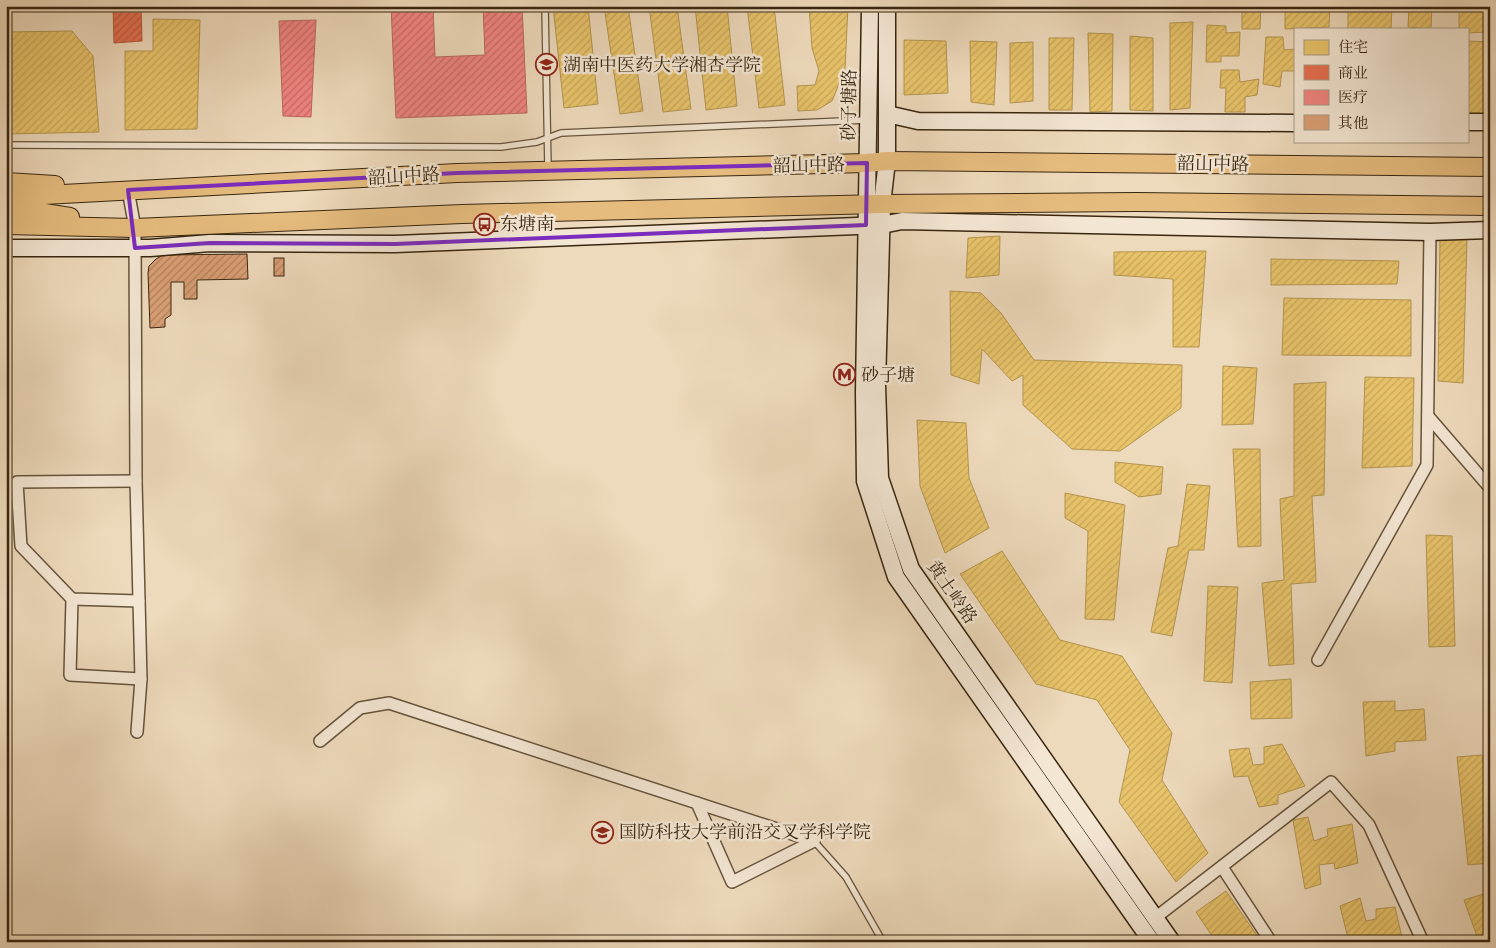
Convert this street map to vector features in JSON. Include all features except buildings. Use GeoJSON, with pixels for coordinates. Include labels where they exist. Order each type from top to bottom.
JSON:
{"type":"FeatureCollection","features":[{"type":"Feature","properties":{"kind":"main road","name":"韶山中路"},"geometry":{"type":"LineString","coordinates":[[6,197],[457,173],[887,161],[1490,167]]}},
{"type":"Feature","properties":{"kind":"main road","name":"韶山中路"},"geometry":{"type":"LineString","coordinates":[[6,182],[128,190]]}},
{"type":"Feature","properties":{"kind":"main road"},"geometry":{"type":"LineString","coordinates":[[6,225],[134,228],[462,214],[874,204],[1136,202],[1490,206]]}},
{"type":"Feature","properties":{"kind":"main road"},"geometry":{"type":"LineString","coordinates":[[6,207],[134,228]]}},
{"type":"Feature","properties":{"kind":"street","name":"砂子塘路"},"geometry":{"type":"LineString","coordinates":[[870,6],[868,163],[874,204]]}},
{"type":"Feature","properties":{"kind":"street","name":"砂子塘路"},"geometry":{"type":"LineString","coordinates":[[874,204],[887,161],[886,6]]}},
{"type":"Feature","properties":{"kind":"street"},"geometry":{"type":"LineString","coordinates":[[887,114],[918,121],[1294,123]]}},
{"type":"Feature","properties":{"kind":"street"},"geometry":{"type":"LineString","coordinates":[[1468,122],[1490,122]]}},
{"type":"Feature","properties":{"kind":"street"},"geometry":{"type":"LineString","coordinates":[[128,190],[134,228],[136,481],[141,678],[137,732]]}},
{"type":"Feature","properties":{"kind":"street","name":"黄土岭路"},"geometry":{"type":"LineString","coordinates":[[874,204],[880,478],[911,569],[1172,942]]}},
{"type":"Feature","properties":{"kind":"street"},"geometry":{"type":"LineString","coordinates":[[6,248],[134,248],[210,243],[395,244],[874,225],[902,221],[1430,232],[1490,230]]}},
{"type":"Feature","properties":{"kind":"street","name":"黄土岭路"},"geometry":{"type":"LineString","coordinates":[[874,225],[864,392],[865,481],[896,577],[1152,942]]}},
{"type":"Feature","properties":{"kind":"street"},"geometry":{"type":"LineString","coordinates":[[1318,660],[1427,465],[1430,232]]}},
{"type":"Feature","properties":{"kind":"street"},"geometry":{"type":"LineString","coordinates":[[1428,416],[1490,488]]}},
{"type":"Feature","properties":{"kind":"street"},"geometry":{"type":"LineString","coordinates":[[136,481],[17,482],[21,546],[72,599],[139,601]]}},
{"type":"Feature","properties":{"kind":"street"},"geometry":{"type":"LineString","coordinates":[[72,599],[70,675],[141,678]]}},
{"type":"Feature","properties":{"kind":"street"},"geometry":{"type":"LineString","coordinates":[[320,741],[360,708],[389,703],[814,841]]}},
{"type":"Feature","properties":{"kind":"street"},"geometry":{"type":"LineString","coordinates":[[1155,918],[1331,782],[1369,825],[1423,942]]}},
{"type":"Feature","properties":{"kind":"street"},"geometry":{"type":"LineString","coordinates":[[698,803],[732,882],[814,841]]}},
{"type":"Feature","properties":{"kind":"street"},"geometry":{"type":"LineString","coordinates":[[1222,867],[1271,942]]}},
{"type":"Feature","properties":{"kind":"lane"},"geometry":{"type":"LineString","coordinates":[[545,6],[548,171]]}},
{"type":"Feature","properties":{"kind":"lane"},"geometry":{"type":"LineString","coordinates":[[6,145],[501,147],[537,142],[561,133],[868,120]]}},
{"type":"Feature","properties":{"kind":"lane"},"geometry":{"type":"LineString","coordinates":[[814,841],[846,877],[883,942]]}},
{"type":"Feature","properties":{"kind":"highlighted area"},"geometry":{"type":"Polygon","coordinates":[[[867,163],[866,225],[395,244],[210,243],[135,248],[128,190],[457,173],[867,163]]]}},
{"type":"Feature","properties":{"kind":"place","name":"湖南中医药大学湘杏学院"},"geometry":{"type":"Point","coordinates":[547,65]}},
{"type":"Feature","properties":{"kind":"place","name":"东塘南"},"geometry":{"type":"Point","coordinates":[484,224]}},
{"type":"Feature","properties":{"kind":"place","name":"砂子塘"},"geometry":{"type":"Point","coordinates":[845,375]}},
{"type":"Feature","properties":{"kind":"place","name":"国防科技大学前沿交叉学科学院"},"geometry":{"type":"Point","coordinates":[603,832]}}]}
